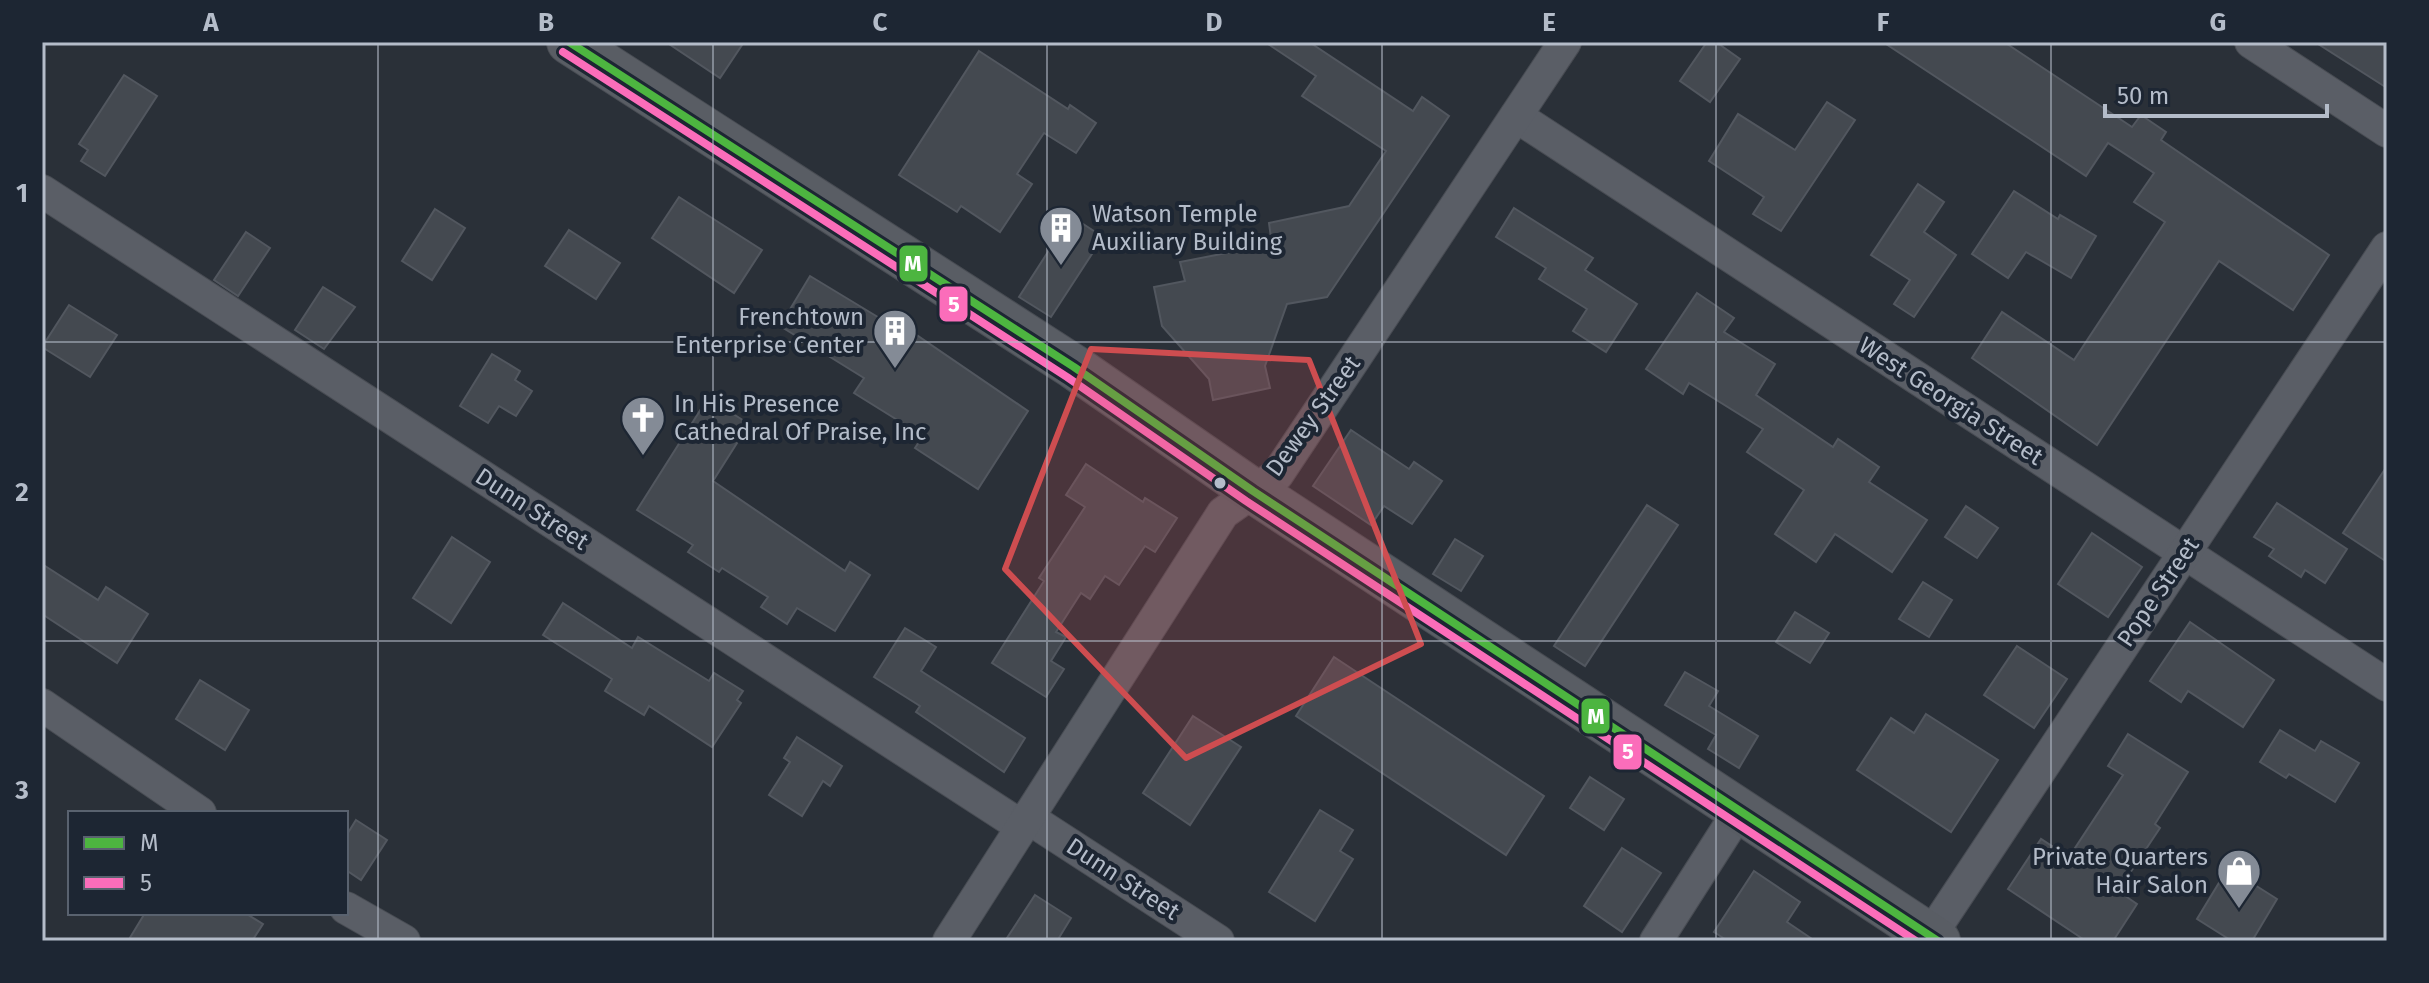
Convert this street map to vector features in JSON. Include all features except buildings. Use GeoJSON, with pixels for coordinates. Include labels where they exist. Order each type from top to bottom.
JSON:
{"type":"FeatureCollection","features":[{"type":"Feature","properties":{"kind":"street"},"geometry":{"type":"LineString","coordinates":[[569,42],[1074,367],[1253,491],[1934,938]]}},
{"type":"Feature","properties":{"kind":"street"},"geometry":{"type":"LineString","coordinates":[[2251,42],[2387,131]]}},
{"type":"Feature","properties":{"kind":"street","name":"Dewey Street"},"geometry":{"type":"LineString","coordinates":[[949,941],[1223,513],[1277,475],[1516,116],[1552,47]]}},
{"type":"Feature","properties":{"kind":"street","name":"West Georgia Street"},"geometry":{"type":"LineString","coordinates":[[1516,116],[2387,685]]}},
{"type":"Feature","properties":{"kind":"street","name":"Dunn Street"},"geometry":{"type":"LineString","coordinates":[[42,191],[1024,822],[1218,941]]}},
{"type":"Feature","properties":{"kind":"street","name":"Pope Street"},"geometry":{"type":"LineString","coordinates":[[1934,938],[2387,248]]}},
{"type":"Feature","properties":{"kind":"street"},"geometry":{"type":"LineString","coordinates":[[42,705],[197,811]]}},
{"type":"Feature","properties":{"kind":"street"},"geometry":{"type":"LineString","coordinates":[[1656,941],[1739,811]]}},
{"type":"Feature","properties":{"kind":"street"},"geometry":{"type":"LineString","coordinates":[[348,909],[404,941]]}},
{"type":"Feature","properties":{"kind":"highlighted area"},"geometry":{"type":"Polygon","coordinates":[[[1091,349],[1309,360],[1421,644],[1186,758],[1005,569],[1091,349]]]}},
{"type":"Feature","properties":{"kind":"transit line","name":"M"},"geometry":{"type":"LineString","coordinates":[[569,42],[1074,367],[1253,491],[1938,941]]}},
{"type":"Feature","properties":{"kind":"transit line","name":"5"},"geometry":{"type":"LineString","coordinates":[[563,52],[1067,377],[1246,501],[1916,941]]}},
{"type":"Feature","properties":{"kind":"place","name":"Watson Temple Auxiliary Building"},"geometry":{"type":"Point","coordinates":[1061,267]}},
{"type":"Feature","properties":{"kind":"place","name":"Frenchtown Enterprise Center"},"geometry":{"type":"Point","coordinates":[895,370]}},
{"type":"Feature","properties":{"kind":"place","name":"In His Presence Cathedral Of Praise, Inc"},"geometry":{"type":"Point","coordinates":[643,457]}},
{"type":"Feature","properties":{"kind":"place","name":"Private Quarters Hair Salon"},"geometry":{"type":"Point","coordinates":[2239,910]}}]}
